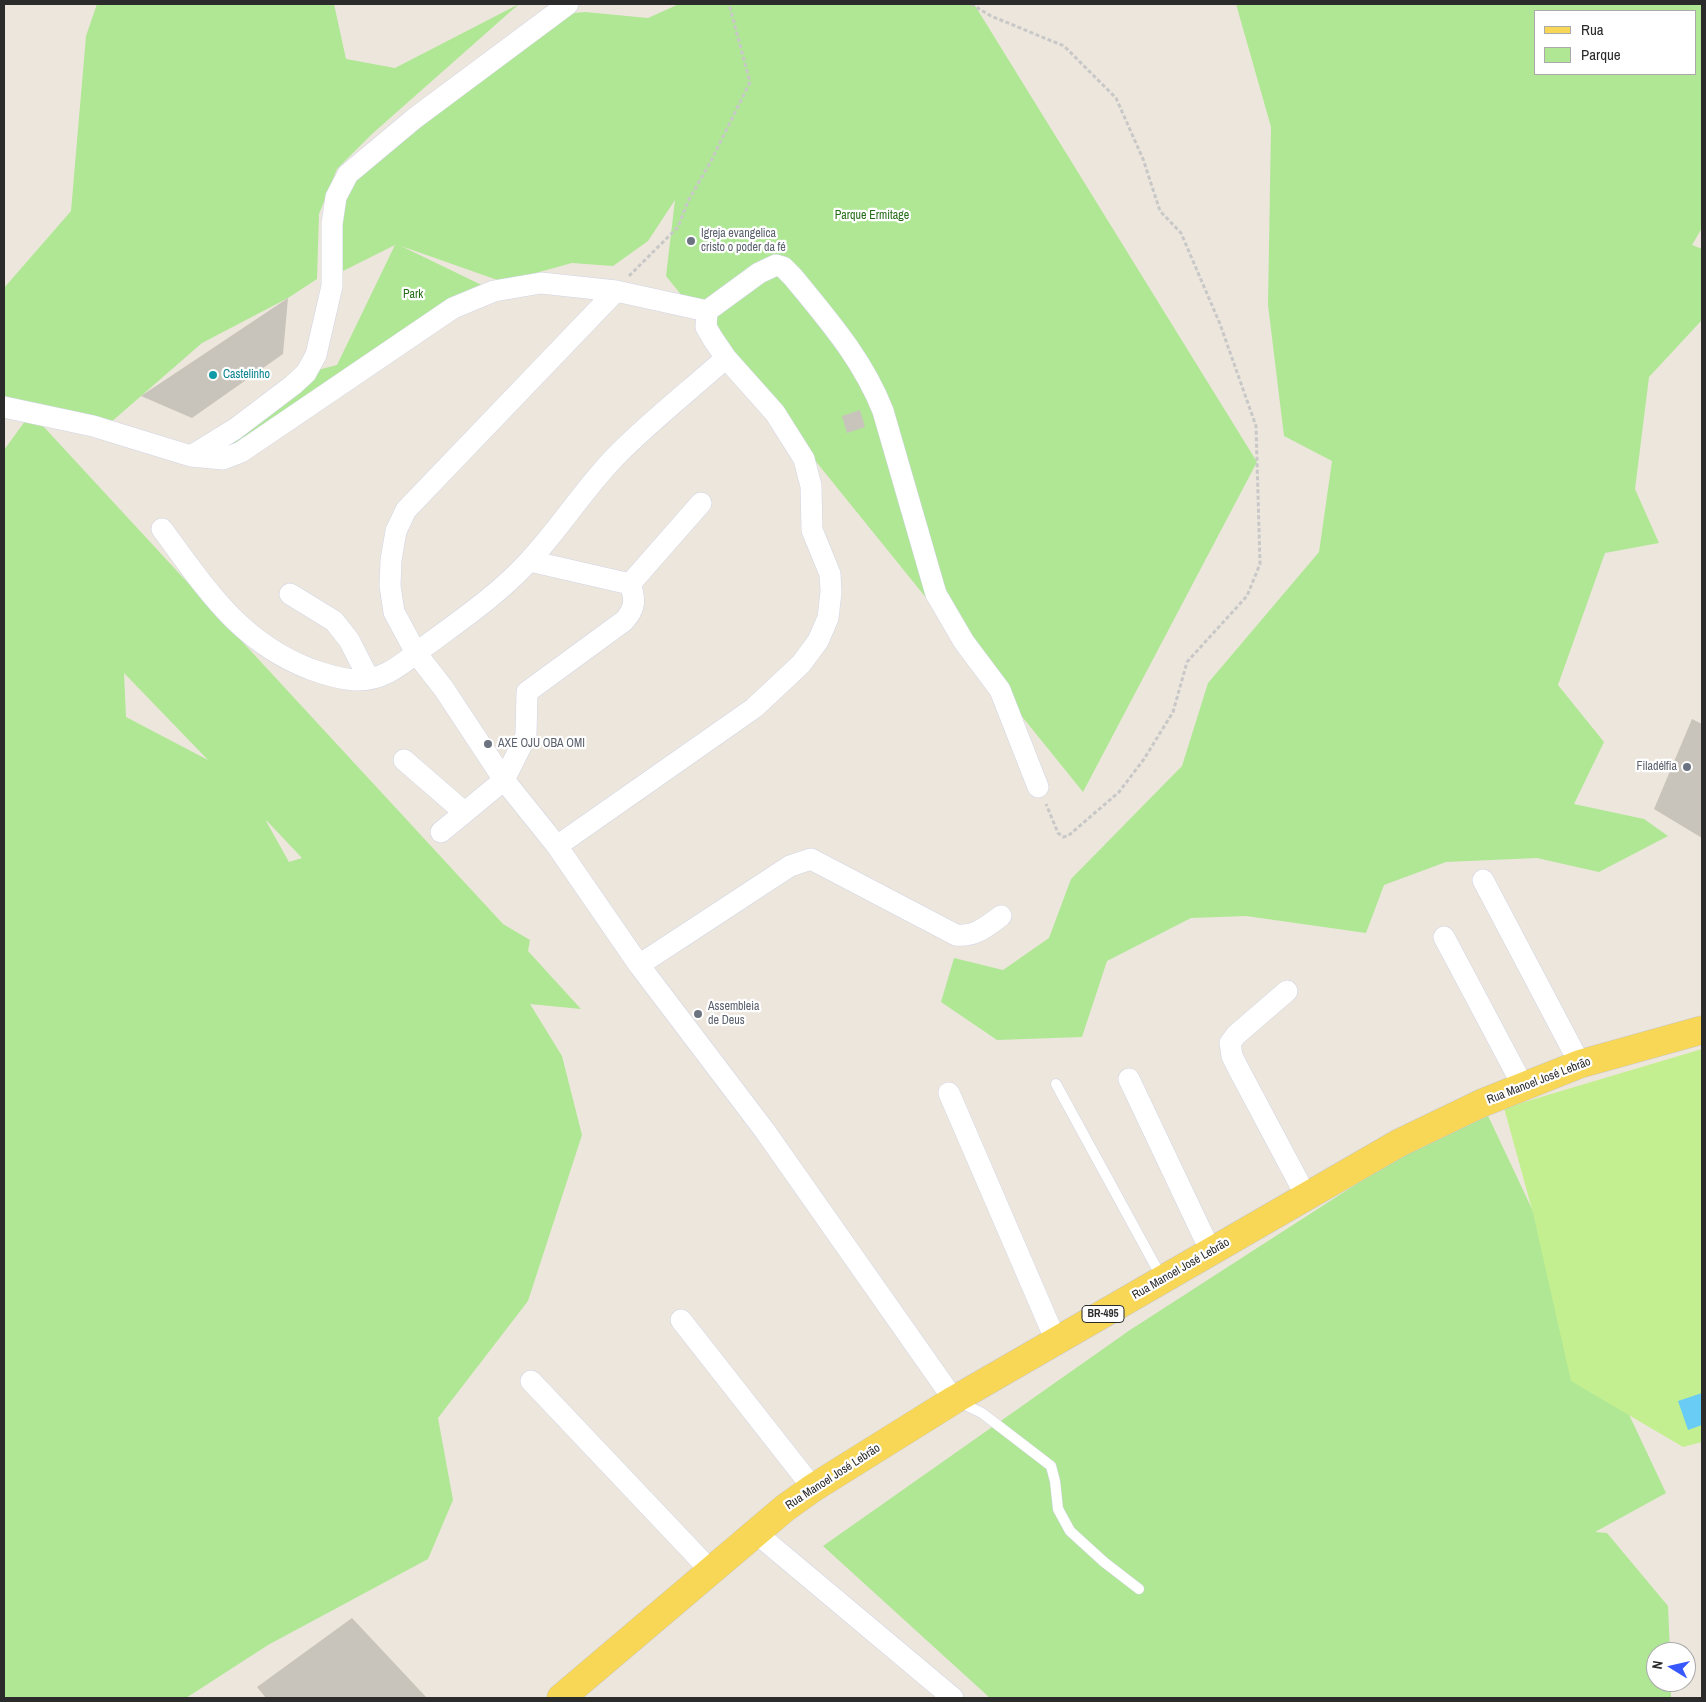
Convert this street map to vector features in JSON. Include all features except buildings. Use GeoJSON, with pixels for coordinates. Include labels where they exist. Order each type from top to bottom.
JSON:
{"type":"FeatureCollection","features":[{"type":"Feature","properties":{"kind":"main road","name":"Rua Manoel José Lebrão"},"geometry":{"type":"LineString","coordinates":[[574,1694],[710,1570],[755,1532],[813,1488],[954,1400],[1162,1278],[1211,1252],[1399,1143],[1523,1086],[1580,1064],[1702,1030]]}},
{"type":"Feature","properties":{"kind":"street"},"geometry":{"type":"LineString","coordinates":[[191,456],[235,429],[293,386],[309,367],[316,355],[332,286],[332,224],[336,198],[348,174],[415,118],[568,4]]}},
{"type":"Feature","properties":{"kind":"street"},"geometry":{"type":"LineString","coordinates":[[4,408],[93,426],[191,456],[223,459],[241,452],[454,308],[494,291],[541,283],[616,291],[707,311],[759,273],[776,265],[783,267],[847,343],[873,385],[883,411],[936,594],[964,642],[1000,690],[1038,787]]}},
{"type":"Feature","properties":{"kind":"street"},"geometry":{"type":"LineString","coordinates":[[616,291],[406,510],[396,531],[391,560],[390,586],[394,612],[416,653],[444,689],[504,780],[557,846],[639,965],[765,1131],[954,1400]]}},
{"type":"Feature","properties":{"kind":"street"},"geometry":{"type":"LineString","coordinates":[[557,846],[754,708],[801,664],[825,629],[831,592],[830,574],[812,530],[811,486],[804,459],[775,413],[726,358],[706,327],[707,311]]}},
{"type":"Feature","properties":{"kind":"street"},"geometry":{"type":"LineString","coordinates":[[162,529],[231,618],[263,646],[290,661],[316,671],[354,680],[369,679],[395,670],[497,593],[530,560],[581,494],[619,453],[726,358]]}},
{"type":"Feature","properties":{"kind":"street"},"geometry":{"type":"LineString","coordinates":[[630,584],[701,503]]}},
{"type":"Feature","properties":{"kind":"street"},"geometry":{"type":"LineString","coordinates":[[530,560],[630,584]]}},
{"type":"Feature","properties":{"kind":"street"},"geometry":{"type":"LineString","coordinates":[[441,832],[504,780],[526,736],[526,692],[624,621],[632,612],[634,604],[630,584]]}},
{"type":"Feature","properties":{"kind":"street"},"geometry":{"type":"LineString","coordinates":[[290,594],[334,621],[350,640],[369,679]]}},
{"type":"Feature","properties":{"kind":"street"},"geometry":{"type":"LineString","coordinates":[[404,760],[464,812]]}},
{"type":"Feature","properties":{"kind":"street"},"geometry":{"type":"LineString","coordinates":[[639,965],[790,866],[811,859],[956,935],[967,936],[980,931],[1001,916]]}},
{"type":"Feature","properties":{"kind":"street"},"geometry":{"type":"LineString","coordinates":[[1483,880],[1580,1064]]}},
{"type":"Feature","properties":{"kind":"street"},"geometry":{"type":"LineString","coordinates":[[1444,938],[1523,1086]]}},
{"type":"Feature","properties":{"kind":"street"},"geometry":{"type":"LineString","coordinates":[[1287,991],[1236,1035],[1230,1042],[1230,1050],[1306,1196]]}},
{"type":"Feature","properties":{"kind":"street"},"geometry":{"type":"LineString","coordinates":[[1129,1079],[1211,1252]]}},
{"type":"Feature","properties":{"kind":"street"},"geometry":{"type":"LineString","coordinates":[[950,1093],[1056,1341]]}},
{"type":"Feature","properties":{"kind":"street"},"geometry":{"type":"LineString","coordinates":[[681,1320],[813,1488]]}},
{"type":"Feature","properties":{"kind":"street"},"geometry":{"type":"LineString","coordinates":[[531,1381],[710,1570]]}},
{"type":"Feature","properties":{"kind":"street"},"geometry":{"type":"LineString","coordinates":[[755,1532],[953,1698]]}},
{"type":"Feature","properties":{"kind":"lane"},"geometry":{"type":"LineString","coordinates":[[1056,1084],[1162,1278]]}},
{"type":"Feature","properties":{"kind":"lane"},"geometry":{"type":"LineString","coordinates":[[954,1400],[982,1413],[1051,1466],[1055,1481],[1058,1509],[1063,1520],[1079,1540],[1138,1589]]}},
{"type":"Feature","properties":{"kind":"path"},"geometry":{"type":"LineString","coordinates":[[616,291],[678,227],[688,201],[710,163],[750,82],[730,4]]}},
{"type":"Feature","properties":{"kind":"path"},"geometry":{"type":"LineString","coordinates":[[972,4],[991,16],[1064,46],[1116,98],[1143,159],[1160,211],[1181,233],[1216,315],[1256,426],[1260,564],[1248,596],[1187,662],[1173,712],[1144,759],[1119,792],[1068,836],[1063,837],[1058,832],[1038,787]]}},
{"type":"Feature","properties":{"kind":"green space"},"geometry":{"type":"Polygon","coordinates":[[[97,4],[334,4],[346,59],[395,68],[519,4],[372,134],[337,169],[319,214],[317,279],[288,298],[202,343],[110,423],[4,400],[4,288],[71,211],[86,36],[97,4]]]}},
{"type":"Feature","properties":{"kind":"green space","name":"Parque Ermitage"},"geometry":{"type":"Polygon","coordinates":[[[679,4],[974,4],[1257,462],[1083,792],[666,276],[675,200],[648,241],[613,266],[572,263],[503,282],[401,246],[494,291],[210,458],[306,373],[337,365],[395,245],[337,274],[338,219],[351,183],[542,16],[585,12],[648,18],[679,4]]]}},
{"type":"Feature","properties":{"kind":"green space"},"geometry":{"type":"Polygon","coordinates":[[[1236,4],[1702,4],[1702,228],[1692,245],[1702,249],[1702,320],[1649,377],[1635,489],[1659,543],[1605,553],[1558,685],[1604,742],[1574,804],[1644,819],[1668,836],[1599,872],[1537,858],[1446,862],[1384,885],[1366,933],[1246,916],[1191,918],[1107,961],[1082,1037],[997,1040],[941,1002],[954,958],[1003,970],[1049,938],[1071,879],[1182,766],[1208,683],[1319,552],[1332,461],[1284,436],[1268,305],[1271,127],[1236,4]]]}},
{"type":"Feature","properties":{"kind":"green space"},"geometry":{"type":"Polygon","coordinates":[[[31,413],[503,924],[530,940],[528,951],[581,1009],[530,1004],[562,1056],[582,1135],[528,1301],[438,1418],[453,1500],[428,1559],[268,1645],[186,1698],[4,1698],[4,450],[31,413]],[[124,673],[126,717],[208,760],[124,673]],[[267,821],[289,862],[302,858],[267,821]]]}},
{"type":"Feature","properties":{"kind":"green space"},"geometry":{"type":"Polygon","coordinates":[[[1702,1049],[1702,1442],[1683,1447],[1571,1381],[1533,1213],[1504,1108],[1702,1049]]]}},
{"type":"Feature","properties":{"kind":"green space"},"geometry":{"type":"Polygon","coordinates":[[[1482,1103],[1666,1493],[1595,1532],[1607,1533],[1668,1606],[1670,1642],[1646,1642],[1646,1692],[1671,1692],[1671,1698],[990,1698],[823,1546],[1130,1330],[1482,1103]]]}},
{"type":"Feature","properties":{"kind":"water"},"geometry":{"type":"Polygon","coordinates":[[[1702,1393],[1702,1425],[1688,1430],[1678,1401],[1702,1393]]]}},
{"type":"Feature","properties":{"kind":"place","name":"Igreja evangelica cristo o poder da fé"},"geometry":{"type":"Point","coordinates":[691,241]}},
{"type":"Feature","properties":{"kind":"place","name":"Castelinho"},"geometry":{"type":"Point","coordinates":[213,375]}},
{"type":"Feature","properties":{"kind":"place","name":"AXE OJU OBA OMI"},"geometry":{"type":"Point","coordinates":[488,744]}},
{"type":"Feature","properties":{"kind":"place","name":"Filadélfia"},"geometry":{"type":"Point","coordinates":[1687,767]}},
{"type":"Feature","properties":{"kind":"place","name":"Assembleia de Deus"},"geometry":{"type":"Point","coordinates":[698,1014]}},
{"type":"Feature","properties":{"kind":"park label","name":"Park"},"geometry":{"type":"Point","coordinates":[413,295]}}]}
